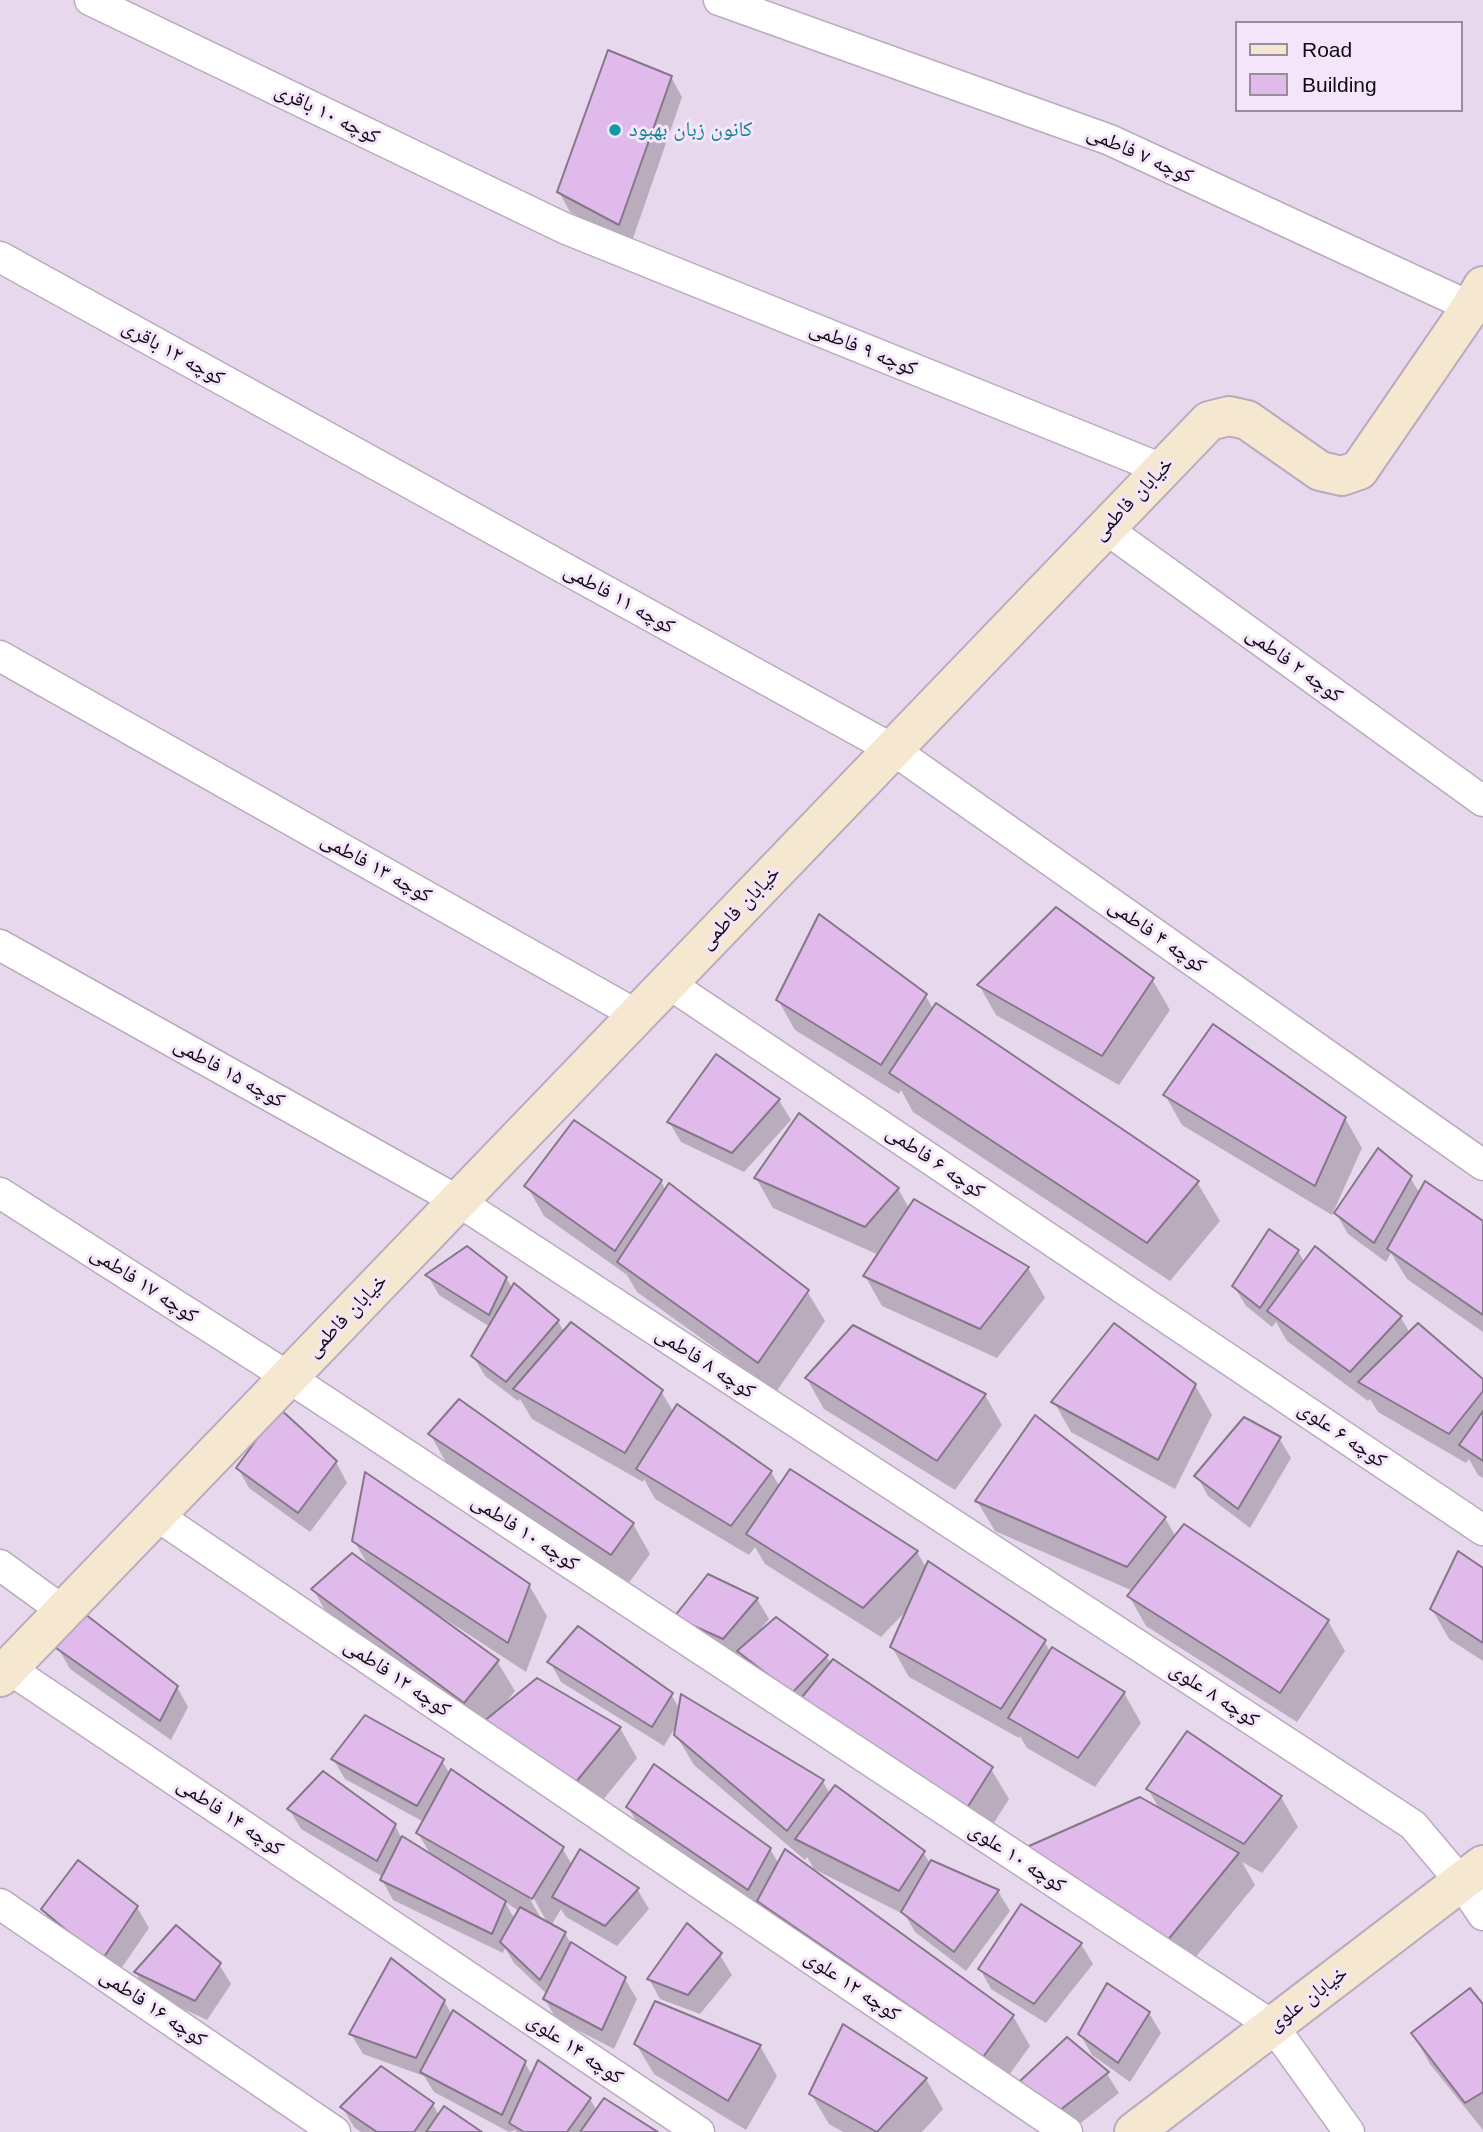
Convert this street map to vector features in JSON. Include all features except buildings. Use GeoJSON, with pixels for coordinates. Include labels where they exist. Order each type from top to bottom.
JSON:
{"type":"FeatureCollection","features":[{"type":"Feature","properties":{"kind":"street","name":"کوچه ۱۰ باقری"},"geometry":{"type":"LineString","coordinates":[[90,0],[564,228]]}},
{"type":"Feature","properties":{"kind":"street","name":"کوچه ۷ فاطمی"},"geometry":{"type":"LineString","coordinates":[[719,0],[1110,140],[1477,297]]}},
{"type":"Feature","properties":{"kind":"street","name":"کوچه ۹ فاطمی"},"geometry":{"type":"LineString","coordinates":[[564,228],[1162,469]]}},
{"type":"Feature","properties":{"kind":"street","name":"کوچه ۱۲ باقری"},"geometry":{"type":"LineString","coordinates":[[0,257],[346,448]]}},
{"type":"Feature","properties":{"kind":"street","name":"خیابان فاطمی"},"geometry":{"type":"LineString","coordinates":[[4,1673],[1209,421],[1229,415],[1247,420],[1320,471],[1342,476],[1359,470],[1477,297]]}},
{"type":"Feature","properties":{"kind":"street","name":"کوچه ۱۱ فاطمی"},"geometry":{"type":"LineString","coordinates":[[346,448],[892,749]]}},
{"type":"Feature","properties":{"kind":"street","name":"کوچه ۲ فاطمی"},"geometry":{"type":"LineString","coordinates":[[1105,528],[1483,801]]}},
{"type":"Feature","properties":{"kind":"street","name":"کوچه ۱۳ فاطمی"},"geometry":{"type":"LineString","coordinates":[[0,656],[637,1015]]}},
{"type":"Feature","properties":{"kind":"street","name":"کوچه ۴ فاطمی"},"geometry":{"type":"LineString","coordinates":[[892,749],[1483,1165]]}},
{"type":"Feature","properties":{"kind":"street","name":"کوچه ۱۵ فاطمی"},"geometry":{"type":"LineString","coordinates":[[0,945],[457,1201]]}},
{"type":"Feature","properties":{"kind":"street","name":"کوچه ۶ فاطمی"},"geometry":{"type":"LineString","coordinates":[[668,983],[1202,1341]]}},
{"type":"Feature","properties":{"kind":"street","name":"کوچه ۱۷ فاطمی"},"geometry":{"type":"LineString","coordinates":[[0,1193],[288,1377]]}},
{"type":"Feature","properties":{"kind":"street","name":"کوچه ۸ فاطمی"},"geometry":{"type":"LineString","coordinates":[[457,1201],[953,1524]]}},
{"type":"Feature","properties":{"kind":"street","name":"کوچه ۶ علوی"},"geometry":{"type":"LineString","coordinates":[[1202,1341],[1483,1530]]}},
{"type":"Feature","properties":{"kind":"street","name":"کوچه ۱۰ فاطمی"},"geometry":{"type":"LineString","coordinates":[[288,1377],[762,1689]]}},
{"type":"Feature","properties":{"kind":"street","name":"کوچه ۱۲ فاطمی"},"geometry":{"type":"LineString","coordinates":[[156,1515],[638,1840]]}},
{"type":"Feature","properties":{"kind":"street","name":"کوچه ۸ علوی"},"geometry":{"type":"LineString","coordinates":[[953,1524],[1413,1825],[1472,1874],[1483,1914]]}},
{"type":"Feature","properties":{"kind":"street"},"geometry":{"type":"LineString","coordinates":[[0,1565],[63,1611]]}},
{"type":"Feature","properties":{"kind":"street","name":"کوچه ۱۴ فاطمی"},"geometry":{"type":"LineString","coordinates":[[4,1673],[452,1966]]}},
{"type":"Feature","properties":{"kind":"street","name":"کوچه ۱۰ علوی"},"geometry":{"type":"LineString","coordinates":[[762,1689],[1273,2026]]}},
{"type":"Feature","properties":{"kind":"street","name":"کوچه ۱۲ علوی"},"geometry":{"type":"LineString","coordinates":[[638,1840],[1067,2132]]}},
{"type":"Feature","properties":{"kind":"street","name":"خیابان علوی"},"geometry":{"type":"LineString","coordinates":[[1134,2132],[1472,1874]]}},
{"type":"Feature","properties":{"kind":"street","name":"کوچه ۱۶ فاطمی"},"geometry":{"type":"LineString","coordinates":[[0,1904],[335,2132]]}},
{"type":"Feature","properties":{"kind":"street","name":"کوچه ۱۴ علوی"},"geometry":{"type":"LineString","coordinates":[[452,1966],[699,2132]]}},
{"type":"Feature","properties":{"kind":"street"},"geometry":{"type":"LineString","coordinates":[[1273,2026],[1349,2132]]}},
{"type":"Feature","properties":{"kind":"place","name":"کانون زبان بهبود"},"geometry":{"type":"Point","coordinates":[615,130]}}]}
